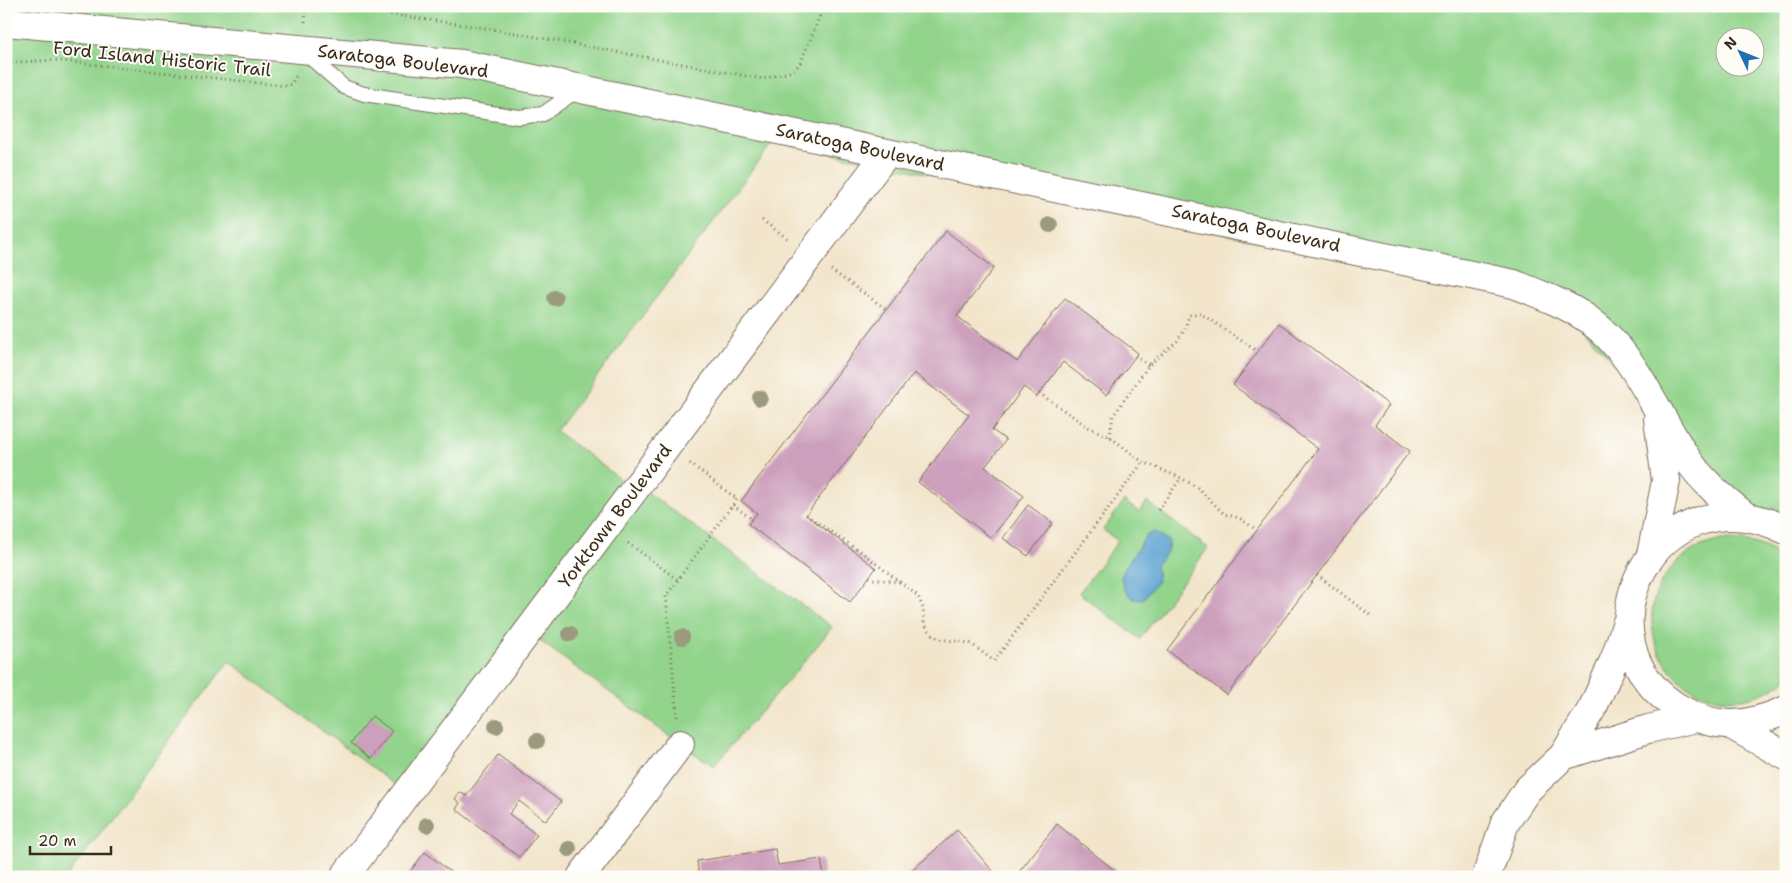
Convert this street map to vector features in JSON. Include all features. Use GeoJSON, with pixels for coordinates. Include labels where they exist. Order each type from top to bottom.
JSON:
{"type":"FeatureCollection","features":[{"type":"Feature","properties":{"kind":"street","name":"Saratoga Boulevard"},"geometry":{"type":"LineString","coordinates":[[6,22],[462,64],[811,136],[886,154],[1140,204],[1514,284],[1557,302],[1590,321],[1622,354],[1645,386],[1688,460],[1712,490],[1770,520]]}},
{"type":"Feature","properties":{"kind":"street","name":"Yorktown Boulevard"},"geometry":{"type":"LineString","coordinates":[[344,877],[886,154]]}},
{"type":"Feature","properties":{"kind":"street","name":"Saratoga Boulevard"},"geometry":{"type":"LineString","coordinates":[[1651,556],[1666,481],[1657,408]]}},
{"type":"Feature","properties":{"kind":"street"},"geometry":{"type":"LineString","coordinates":[[1486,877],[1505,823],[1527,790],[1563,756],[1593,707],[1615,658],[1628,618],[1631,596],[1639,575],[1651,556],[1669,537],[1692,524],[1718,516],[1770,520]]}},
{"type":"Feature","properties":{"kind":"street"},"geometry":{"type":"LineString","coordinates":[[1628,618],[1632,650],[1646,679],[1668,702],[1696,718],[1713,723],[1731,725],[1762,721],[1786,710]]}},
{"type":"Feature","properties":{"kind":"street"},"geometry":{"type":"LineString","coordinates":[[1563,756],[1648,729],[1696,718]]}},
{"type":"Feature","properties":{"kind":"street"},"geometry":{"type":"LineString","coordinates":[[1731,725],[1786,756]]}},
{"type":"Feature","properties":{"kind":"street"},"geometry":{"type":"LineString","coordinates":[[581,877],[680,744]]}},
{"type":"Feature","properties":{"kind":"lane"},"geometry":{"type":"LineString","coordinates":[[300,48],[344,86],[364,94],[519,117],[543,114],[579,89]]}},
{"type":"Feature","properties":{"kind":"path","name":"Ford Island Historic Trail"},"geometry":{"type":"LineString","coordinates":[[6,63],[53,60],[286,86],[295,80],[306,11],[312,6]]}},
{"type":"Feature","properties":{"kind":"path"},"geometry":{"type":"LineString","coordinates":[[331,6],[493,29],[763,79],[792,71],[800,64],[824,6]]}},
{"type":"Feature","properties":{"kind":"path"},"geometry":{"type":"LineString","coordinates":[[1110,437],[1113,416],[1149,365],[1177,341],[1185,329],[1190,316],[1200,313],[1258,352]]}},
{"type":"Feature","properties":{"kind":"path"},"geometry":{"type":"LineString","coordinates":[[1135,356],[1149,365]]}},
{"type":"Feature","properties":{"kind":"path"},"geometry":{"type":"LineString","coordinates":[[1040,393],[1088,427],[1110,437],[1143,462],[1181,478],[1198,488],[1224,514],[1239,518],[1257,530]]}},
{"type":"Feature","properties":{"kind":"path"},"geometry":{"type":"LineString","coordinates":[[667,447],[737,499],[666,596],[680,744]]}},
{"type":"Feature","properties":{"kind":"path"},"geometry":{"type":"LineString","coordinates":[[806,515],[918,596],[924,622],[931,633],[939,640],[970,643],[994,661],[1143,462]]}},
{"type":"Feature","properties":{"kind":"path"},"geometry":{"type":"LineString","coordinates":[[1158,510],[1181,478]]}},
{"type":"Feature","properties":{"kind":"path"},"geometry":{"type":"LineString","coordinates":[[733,505],[752,519]]}},
{"type":"Feature","properties":{"kind":"path"},"geometry":{"type":"LineString","coordinates":[[608,527],[678,580]]}},
{"type":"Feature","properties":{"kind":"path"},"geometry":{"type":"LineString","coordinates":[[1316,575],[1370,615]]}},
{"type":"Feature","properties":{"kind":"path"},"geometry":{"type":"LineString","coordinates":[[869,577],[900,582]]}},
{"type":"Feature","properties":{"kind":"green space"},"geometry":{"type":"Polygon","coordinates":[[[6,6],[1786,6],[1786,515],[1764,520],[1744,515],[1657,408],[1557,302],[773,142],[556,431],[635,490],[639,486],[832,627],[714,766],[680,744],[528,632],[406,793],[229,661],[67,877],[6,877],[6,6]]]}},
{"type":"Feature","properties":{"kind":"green space"},"geometry":{"type":"Polygon","coordinates":[[[1124,501],[1139,512],[1147,502],[1208,548],[1140,639],[1079,593],[1118,541],[1103,530],[1124,501]]]}},
{"type":"Feature","properties":{"kind":"green space"},"geometry":{"type":"Polygon","coordinates":[[[1721,540],[1740,541],[1763,546],[1786,560],[1786,680],[1748,698],[1715,698],[1686,685],[1665,663],[1654,634],[1653,603],[1667,574],[1695,549],[1721,540]]]}},
{"type":"Feature","properties":{"kind":"water"},"geometry":{"type":"Polygon","coordinates":[[[1155,532],[1169,541],[1167,553],[1156,564],[1158,581],[1143,599],[1133,599],[1124,589],[1121,578],[1125,567],[1147,535],[1155,532]]]}},
{"type":"Feature","properties":{"kind":"building"},"geometry":{"type":"Polygon","coordinates":[[[946,231],[994,268],[957,316],[1017,362],[1065,298],[1138,353],[1106,395],[1063,362],[1037,397],[1024,387],[992,430],[1006,440],[985,467],[1024,496],[991,538],[918,482],[969,415],[914,373],[806,515],[876,568],[850,602],[748,524],[757,513],[741,501],[946,231]]]}},
{"type":"Feature","properties":{"kind":"building"},"geometry":{"type":"Polygon","coordinates":[[[1279,323],[1389,405],[1375,425],[1410,451],[1227,695],[1167,650],[1318,449],[1233,385],[1279,323]]]}},
{"type":"Feature","properties":{"kind":"building"},"geometry":{"type":"Polygon","coordinates":[[[1028,505],[1053,523],[1028,556],[1003,538],[1028,505]]]}},
{"type":"Feature","properties":{"kind":"building"},"geometry":{"type":"Polygon","coordinates":[[[372,716],[392,731],[371,759],[351,743],[372,716]]]}},
{"type":"Feature","properties":{"kind":"building"},"geometry":{"type":"Polygon","coordinates":[[[498,755],[561,802],[546,821],[519,801],[509,814],[537,835],[519,857],[456,809],[460,803],[455,799],[460,792],[466,796],[498,755]]]}},
{"type":"Feature","properties":{"kind":"building"},"geometry":{"type":"Polygon","coordinates":[[[1057,824],[1123,877],[1015,877],[1057,824]]]}},
{"type":"Feature","properties":{"kind":"building"},"geometry":{"type":"Polygon","coordinates":[[[957,830],[998,877],[905,877],[957,830]]]}},
{"type":"Feature","properties":{"kind":"building"},"geometry":{"type":"Polygon","coordinates":[[[775,849],[778,865],[821,859],[824,877],[699,877],[697,861],[775,849]]]}},
{"type":"Feature","properties":{"kind":"building"},"geometry":{"type":"Polygon","coordinates":[[[425,852],[457,877],[406,877],[425,852]]]}}]}
